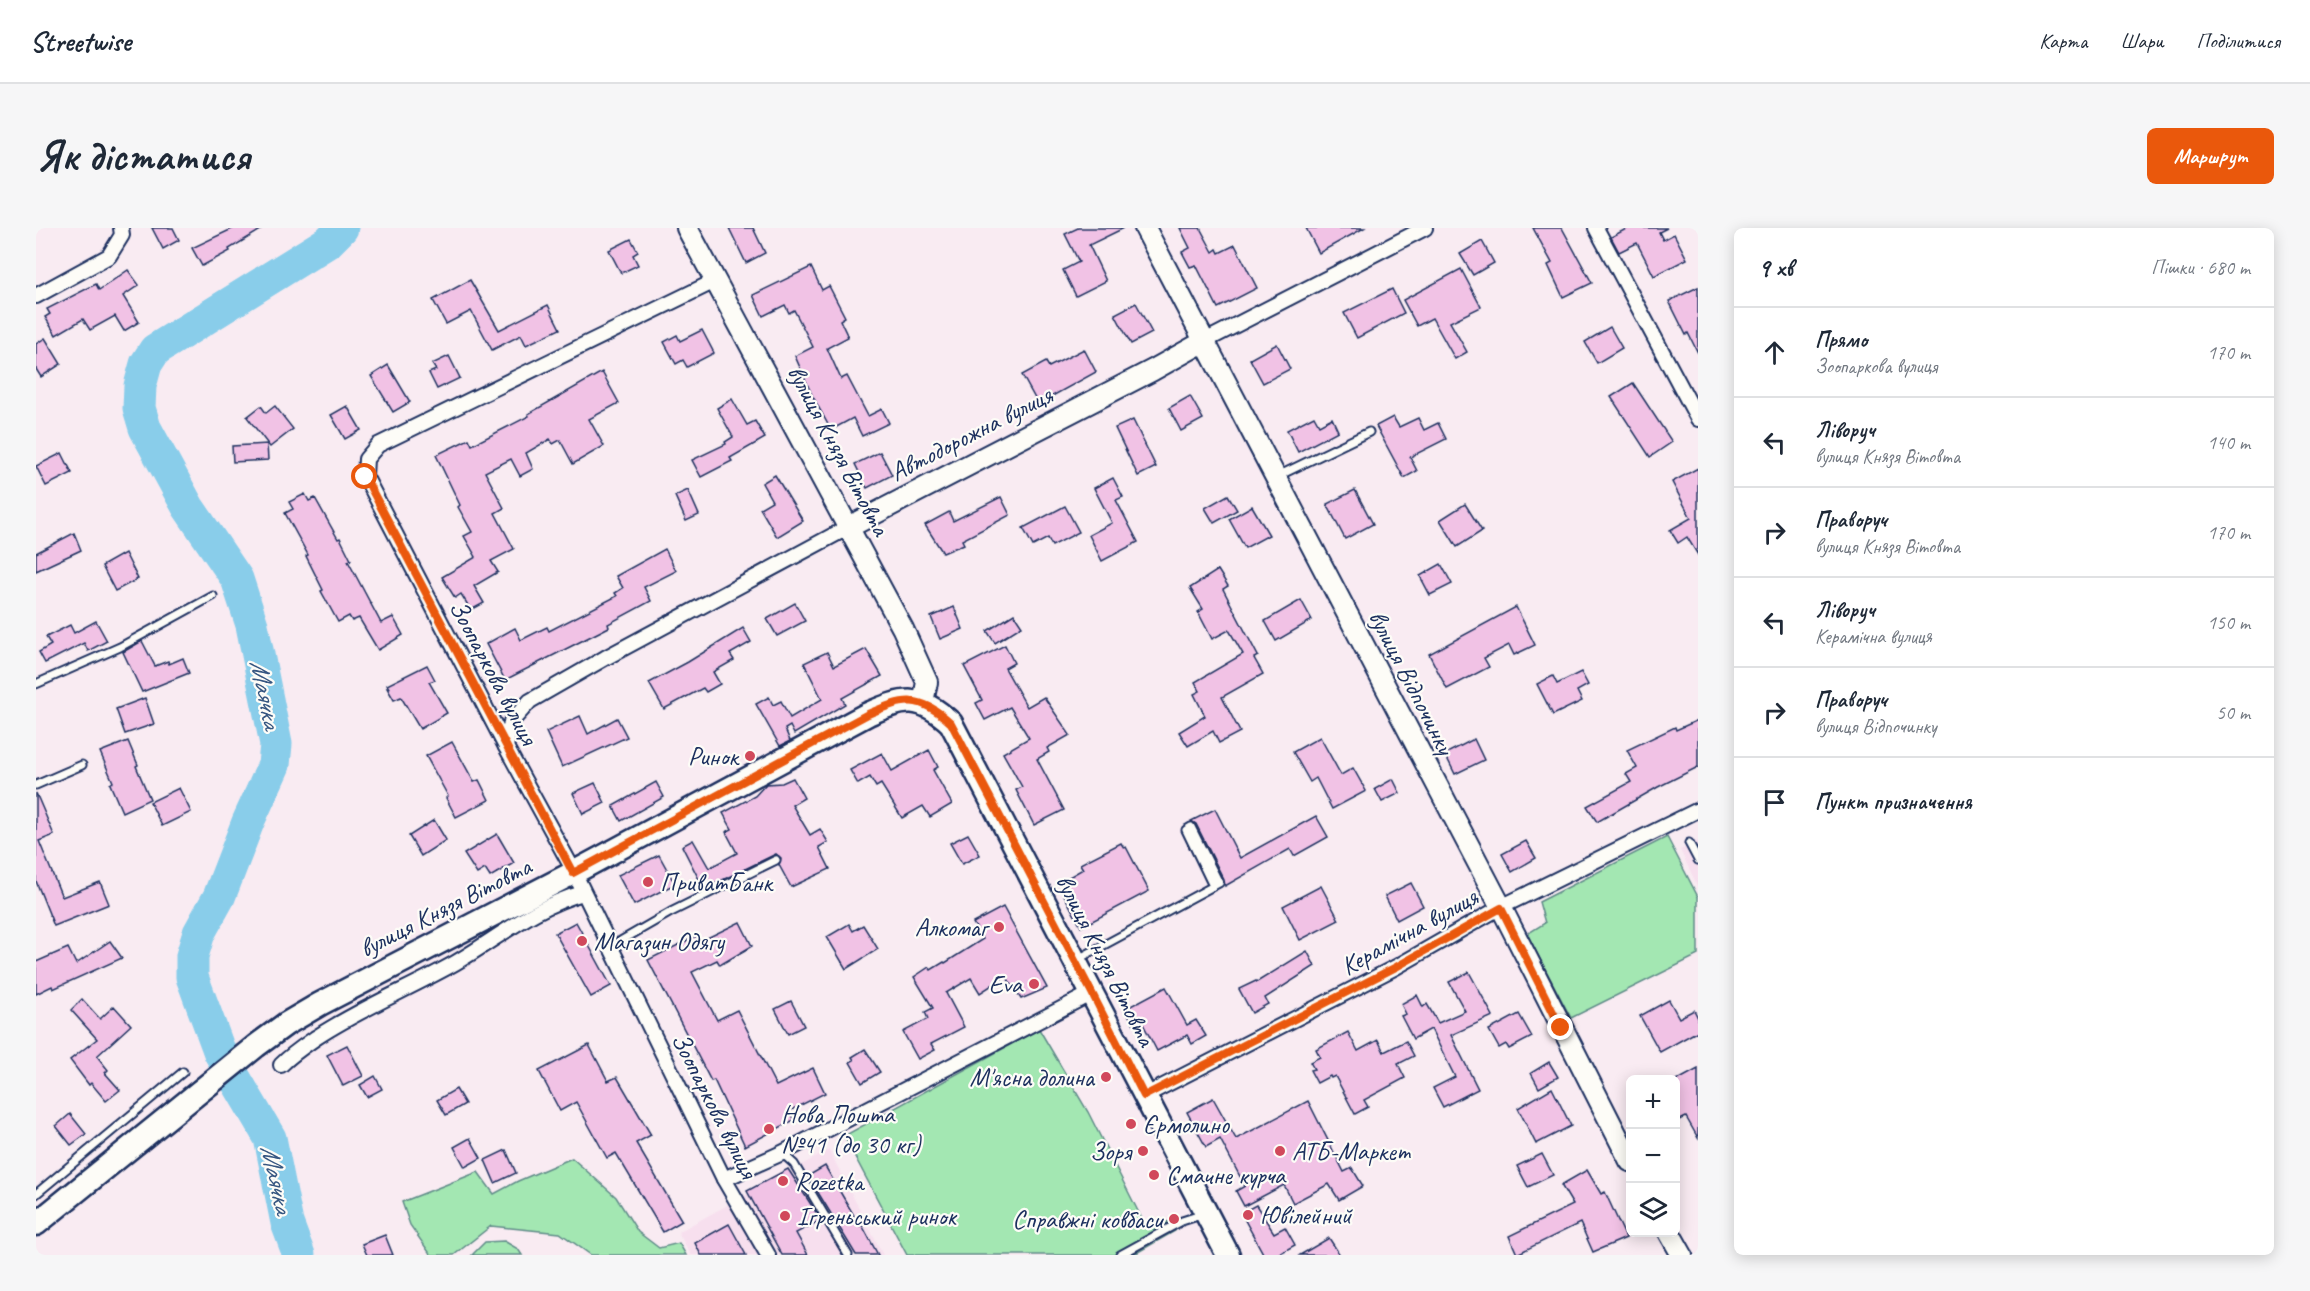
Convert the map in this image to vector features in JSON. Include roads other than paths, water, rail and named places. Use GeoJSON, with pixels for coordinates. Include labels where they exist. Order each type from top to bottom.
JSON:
{"type":"FeatureCollection","features":[{"type":"Feature","properties":{"kind":"main road","name":"вулиця Князя Вітовта"},"geometry":{"type":"LineString","coordinates":[[36,1224],[256,1046],[320,1004],[573,873],[868,714],[895,703],[922,703],[936,709],[951,723],[1228,1255]]}},
{"type":"Feature","properties":{"kind":"street","name":"вулиця Князя Вітовта"},"geometry":{"type":"LineString","coordinates":[[687,228],[903,629],[927,682],[922,703]]}},
{"type":"Feature","properties":{"kind":"street","name":"вулиця Відпочинку"},"geometry":{"type":"LineString","coordinates":[[1145,228],[1501,908],[1626,1153]]}},
{"type":"Feature","properties":{"kind":"street","name":"Автодорожна вулиця"},"geometry":{"type":"LineString","coordinates":[[506,747],[511,722],[530,701],[605,658],[847,528],[1425,228]]}},
{"type":"Feature","properties":{"kind":"street"},"geometry":{"type":"LineString","coordinates":[[1596,228],[1698,419]]}},
{"type":"Feature","properties":{"kind":"street"},"geometry":{"type":"LineString","coordinates":[[36,297],[110,256],[121,232]]}},
{"type":"Feature","properties":{"kind":"street","name":"Зоопаркова вулиця"},"geometry":{"type":"LineString","coordinates":[[715,281],[378,445],[366,459],[365,477],[573,873],[724,1179],[768,1255]]}},
{"type":"Feature","properties":{"kind":"street","name":"Керамічна вулиця"},"geometry":{"type":"LineString","coordinates":[[1144,1096],[1396,967],[1501,908],[1698,810]]}},
{"type":"Feature","properties":{"kind":"street"},"geometry":{"type":"LineString","coordinates":[[281,1065],[289,1056],[356,1013],[455,963],[506,929],[559,900],[583,893]]}},
{"type":"Feature","properties":{"kind":"street"},"geometry":{"type":"LineString","coordinates":[[724,1179],[782,1153],[1092,993]]}},
{"type":"Feature","properties":{"kind":"street"},"geometry":{"type":"LineString","coordinates":[[1671,1237],[1682,1255]]}},
{"type":"Feature","properties":{"kind":"lane"},"geometry":{"type":"LineString","coordinates":[[1276,477],[1369,432]]}},
{"type":"Feature","properties":{"kind":"lane"},"geometry":{"type":"LineString","coordinates":[[36,684],[120,647],[213,596]]}},
{"type":"Feature","properties":{"kind":"lane"},"geometry":{"type":"LineString","coordinates":[[36,785],[82,765]]}},
{"type":"Feature","properties":{"kind":"lane"},"geometry":{"type":"LineString","coordinates":[[1076,961],[1219,883],[1191,827],[1186,830],[1213,886]]}},
{"type":"Feature","properties":{"kind":"lane"},"geometry":{"type":"LineString","coordinates":[[1689,843],[1698,860]]}},
{"type":"Feature","properties":{"kind":"lane"},"geometry":{"type":"LineString","coordinates":[[610,947],[671,912],[776,860]]}},
{"type":"Feature","properties":{"kind":"lane"},"geometry":{"type":"LineString","coordinates":[[36,1194],[183,1072]]}},
{"type":"Feature","properties":{"kind":"lane"},"geometry":{"type":"LineString","coordinates":[[782,1153],[794,1164],[848,1255]]}},
{"type":"Feature","properties":{"kind":"lane"},"geometry":{"type":"LineString","coordinates":[[1120,1255],[1182,1221],[1207,1213]]}},
{"type":"Feature","properties":{"kind":"waterway","name":"Маячка"},"geometry":{"type":"LineString","coordinates":[[299,1255],[287,1223],[270,1138],[220,1053],[192,977],[192,956],[199,933],[219,897],[248,822],[274,765],[276,744],[252,625],[237,579],[188,507],[145,428],[139,408],[140,386],[146,364],[155,350],[328,242],[342,228]]}},
{"type":"Feature","properties":{"kind":"place","name":"Ринок"},"geometry":{"type":"Point","coordinates":[750,756]}},
{"type":"Feature","properties":{"kind":"place","name":"ПриватБанк"},"geometry":{"type":"Point","coordinates":[648,882]}},
{"type":"Feature","properties":{"kind":"place","name":"Алкомаг"},"geometry":{"type":"Point","coordinates":[999,927]}},
{"type":"Feature","properties":{"kind":"place","name":"Магазин Одягу"},"geometry":{"type":"Point","coordinates":[582,941]}},
{"type":"Feature","properties":{"kind":"place","name":"Eva"},"geometry":{"type":"Point","coordinates":[1034,984]}},
{"type":"Feature","properties":{"kind":"place","name":"М'ясна долина"},"geometry":{"type":"Point","coordinates":[1106,1077]}},
{"type":"Feature","properties":{"kind":"place","name":"Єрмолино"},"geometry":{"type":"Point","coordinates":[1131,1124]}},
{"type":"Feature","properties":{"kind":"place","name":"Нова Пошта №41 (до 30 кг)"},"geometry":{"type":"Point","coordinates":[769,1129]}},
{"type":"Feature","properties":{"kind":"place","name":"Зоря"},"geometry":{"type":"Point","coordinates":[1143,1151]}},
{"type":"Feature","properties":{"kind":"place","name":"АТБ-Маркет"},"geometry":{"type":"Point","coordinates":[1280,1151]}},
{"type":"Feature","properties":{"kind":"place","name":"Смачне курча"},"geometry":{"type":"Point","coordinates":[1154,1175]}},
{"type":"Feature","properties":{"kind":"place","name":"Rozetka"},"geometry":{"type":"Point","coordinates":[783,1181]}},
{"type":"Feature","properties":{"kind":"place","name":"Ювілейний"},"geometry":{"type":"Point","coordinates":[1248,1215]}},
{"type":"Feature","properties":{"kind":"place","name":"Ігреньський ринок"},"geometry":{"type":"Point","coordinates":[785,1216]}},
{"type":"Feature","properties":{"kind":"place","name":"Справжні ковбаси"},"geometry":{"type":"Point","coordinates":[1174,1219]}}]}
